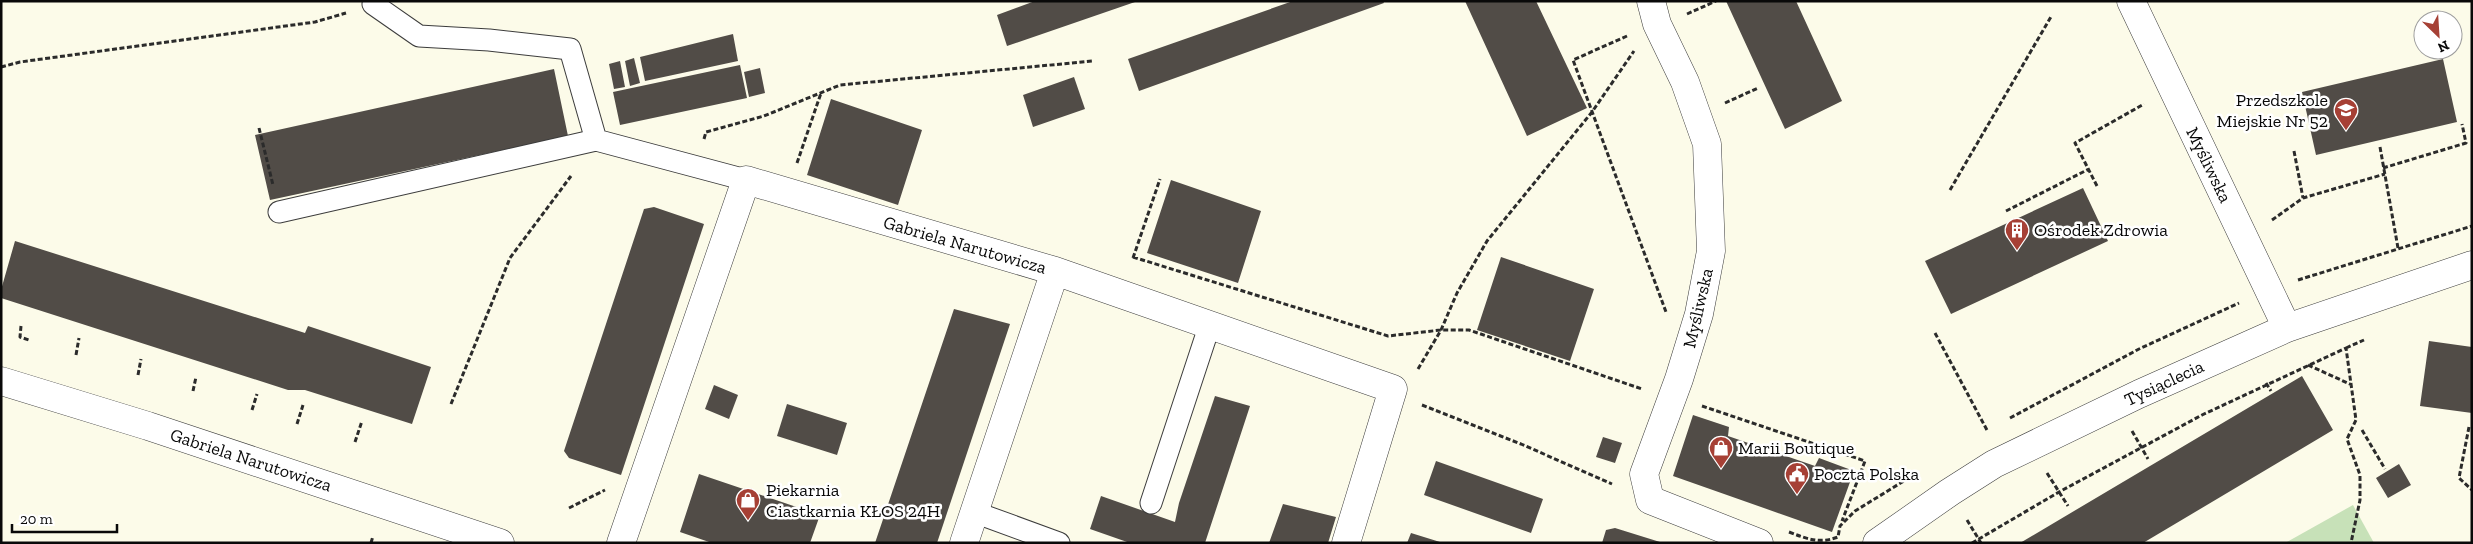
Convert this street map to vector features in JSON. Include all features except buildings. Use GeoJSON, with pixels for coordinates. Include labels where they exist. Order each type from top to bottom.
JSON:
{"type":"FeatureCollection","features":[{"type":"Feature","properties":{"kind":"street","name":"Myśliwska"},"geometry":{"type":"LineString","coordinates":[[1650,500],[1644,474],[1672,399],[1700,314],[1711,251],[1707,144],[1685,82],[1658,24],[1651,1]]}},
{"type":"Feature","properties":{"kind":"street","name":"Myśliwska"},"geometry":{"type":"LineString","coordinates":[[2131,1],[2287,328]]}},
{"type":"Feature","properties":{"kind":"street","name":"Gabriela Narutowicza"},"geometry":{"type":"LineString","coordinates":[[746,180],[1055,271],[1210,324],[1398,392]]}},
{"type":"Feature","properties":{"kind":"street"},"geometry":{"type":"LineString","coordinates":[[621,543],[746,180]]}},
{"type":"Feature","properties":{"kind":"street","name":"Tysiąclecia"},"geometry":{"type":"LineString","coordinates":[[1877,543],[1994,464],[2139,394],[2287,328],[2472,265]]}},
{"type":"Feature","properties":{"kind":"street"},"geometry":{"type":"LineString","coordinates":[[964,543],[1055,271]]}},
{"type":"Feature","properties":{"kind":"street","name":"Gabriela Narutowicza"},"geometry":{"type":"LineString","coordinates":[[1,381],[148,426],[500,543]]}},
{"type":"Feature","properties":{"kind":"street"},"geometry":{"type":"LineString","coordinates":[[1346,543],[1398,392]]}},
{"type":"Feature","properties":{"kind":"street"},"geometry":{"type":"LineString","coordinates":[[1650,500],[1756,542]]}},
{"type":"Feature","properties":{"kind":"lane"},"geometry":{"type":"LineString","coordinates":[[373,3],[419,36],[489,40],[570,49],[596,140]]}},
{"type":"Feature","properties":{"kind":"lane"},"geometry":{"type":"LineString","coordinates":[[279,212],[596,140],[746,180]]}},
{"type":"Feature","properties":{"kind":"lane"},"geometry":{"type":"LineString","coordinates":[[1151,503],[1210,324]]}},
{"type":"Feature","properties":{"kind":"lane"},"geometry":{"type":"LineString","coordinates":[[974,512],[1060,543]]}},
{"type":"Feature","properties":{"kind":"path"},"geometry":{"type":"LineString","coordinates":[[1685,15],[1716,1]]}},
{"type":"Feature","properties":{"kind":"path"},"geometry":{"type":"LineString","coordinates":[[1,67],[20,62],[315,22],[373,3]]}},
{"type":"Feature","properties":{"kind":"path"},"geometry":{"type":"LineString","coordinates":[[1950,190],[2052,15]]}},
{"type":"Feature","properties":{"kind":"path"},"geometry":{"type":"LineString","coordinates":[[1631,34],[1573,60],[1669,321]]}},
{"type":"Feature","properties":{"kind":"path"},"geometry":{"type":"LineString","coordinates":[[1637,46],[1592,112],[1487,241],[1457,292],[1441,330],[1398,392],[1650,500]]}},
{"type":"Feature","properties":{"kind":"path"},"geometry":{"type":"LineString","coordinates":[[696,167],[706,132],[764,116],[840,85],[1093,61]]}},
{"type":"Feature","properties":{"kind":"path"},"geometry":{"type":"LineString","coordinates":[[1724,103],[1758,88]]}},
{"type":"Feature","properties":{"kind":"path"},"geometry":{"type":"LineString","coordinates":[[2097,186],[2075,143],[2147,102]]}},
{"type":"Feature","properties":{"kind":"path"},"geometry":{"type":"LineString","coordinates":[[2383,168],[2466,143],[2462,124]]}},
{"type":"Feature","properties":{"kind":"path"},"geometry":{"type":"LineString","coordinates":[[260,128],[279,212]]}},
{"type":"Feature","properties":{"kind":"path"},"geometry":{"type":"LineString","coordinates":[[451,404],[510,258],[596,140]]}},
{"type":"Feature","properties":{"kind":"path"},"geometry":{"type":"LineString","coordinates":[[2380,147],[2398,248]]}},
{"type":"Feature","properties":{"kind":"path"},"geometry":{"type":"LineString","coordinates":[[2294,151],[2303,198]]}},
{"type":"Feature","properties":{"kind":"path"},"geometry":{"type":"LineString","coordinates":[[2006,211],[2089,169]]}},
{"type":"Feature","properties":{"kind":"path"},"geometry":{"type":"LineString","coordinates":[[2240,230],[2271,220],[2303,198],[2384,174]]}},
{"type":"Feature","properties":{"kind":"path"},"geometry":{"type":"LineString","coordinates":[[1131,264],[1160,178]]}},
{"type":"Feature","properties":{"kind":"path"},"geometry":{"type":"LineString","coordinates":[[2004,421],[2139,349],[2269,290],[2472,226]]}},
{"type":"Feature","properties":{"kind":"path"},"geometry":{"type":"LineString","coordinates":[[1133,257],[1388,336],[1441,330],[1469,330],[1672,399]]}},
{"type":"Feature","properties":{"kind":"path"},"geometry":{"type":"LineString","coordinates":[[21,326],[20,337],[29,340]]}},
{"type":"Feature","properties":{"kind":"path"},"geometry":{"type":"LineString","coordinates":[[1935,333],[1992,438]]}},
{"type":"Feature","properties":{"kind":"path"},"geometry":{"type":"LineString","coordinates":[[76,355],[79,338]]}},
{"type":"Feature","properties":{"kind":"path"},"geometry":{"type":"LineString","coordinates":[[1972,543],[2059,492],[2266,383],[2364,340]]}},
{"type":"Feature","properties":{"kind":"path"},"geometry":{"type":"LineString","coordinates":[[2346,348],[2353,385],[2356,420],[2347,439],[2360,475],[2360,500],[2351,543]]}},
{"type":"Feature","properties":{"kind":"path"},"geometry":{"type":"LineString","coordinates":[[138,375],[141,359]]}},
{"type":"Feature","properties":{"kind":"path"},"geometry":{"type":"LineString","coordinates":[[2307,365],[2353,385]]}},
{"type":"Feature","properties":{"kind":"path"},"geometry":{"type":"LineString","coordinates":[[193,391],[196,377]]}},
{"type":"Feature","properties":{"kind":"path"},"geometry":{"type":"LineString","coordinates":[[2266,383],[2271,390]]}},
{"type":"Feature","properties":{"kind":"path"},"geometry":{"type":"LineString","coordinates":[[252,410],[257,394]]}},
{"type":"Feature","properties":{"kind":"path"},"geometry":{"type":"LineString","coordinates":[[297,424],[303,405]]}},
{"type":"Feature","properties":{"kind":"path"},"geometry":{"type":"LineString","coordinates":[[1698,405],[1865,461],[1840,526],[1838,537],[1828,542],[1816,542],[1788,532]]}},
{"type":"Feature","properties":{"kind":"path"},"geometry":{"type":"LineString","coordinates":[[355,442],[362,421]]}},
{"type":"Feature","properties":{"kind":"path"},"geometry":{"type":"LineString","coordinates":[[1983,433],[1996,426]]}},
{"type":"Feature","properties":{"kind":"path"},"geometry":{"type":"LineString","coordinates":[[2469,427],[2459,478],[2472,490]]}},
{"type":"Feature","properties":{"kind":"path"},"geometry":{"type":"LineString","coordinates":[[2362,430],[2385,469]]}},
{"type":"Feature","properties":{"kind":"path"},"geometry":{"type":"LineString","coordinates":[[2033,446],[2068,506]]}},
{"type":"Feature","properties":{"kind":"path"},"geometry":{"type":"LineString","coordinates":[[1840,526],[1855,511],[1920,471]]}},
{"type":"Feature","properties":{"kind":"path"},"geometry":{"type":"LineString","coordinates":[[569,508],[611,487]]}},
{"type":"Feature","properties":{"kind":"path"},"geometry":{"type":"LineString","coordinates":[[371,543],[373,536]]}},
{"type":"Feature","properties":{"kind":"green space"},"geometry":{"type":"Polygon","coordinates":[[[2353,505],[2374,543],[2285,543],[2353,505]]]}},
{"type":"Feature","properties":{"kind":"place","name":"Przedszkole Miejskie Nr 52"},"geometry":{"type":"Point","coordinates":[2346,131]}},
{"type":"Feature","properties":{"kind":"place","name":"Ośrodek Zdrowia"},"geometry":{"type":"Point","coordinates":[2017,251]}},
{"type":"Feature","properties":{"kind":"place","name":"Marii Boutique"},"geometry":{"type":"Point","coordinates":[1721,469]}},
{"type":"Feature","properties":{"kind":"place","name":"Poczta Polska"},"geometry":{"type":"Point","coordinates":[1797,495]}},
{"type":"Feature","properties":{"kind":"place","name":"Piekarnia Ciastkarnia KŁOS 24H"},"geometry":{"type":"Point","coordinates":[748,521]}}]}
